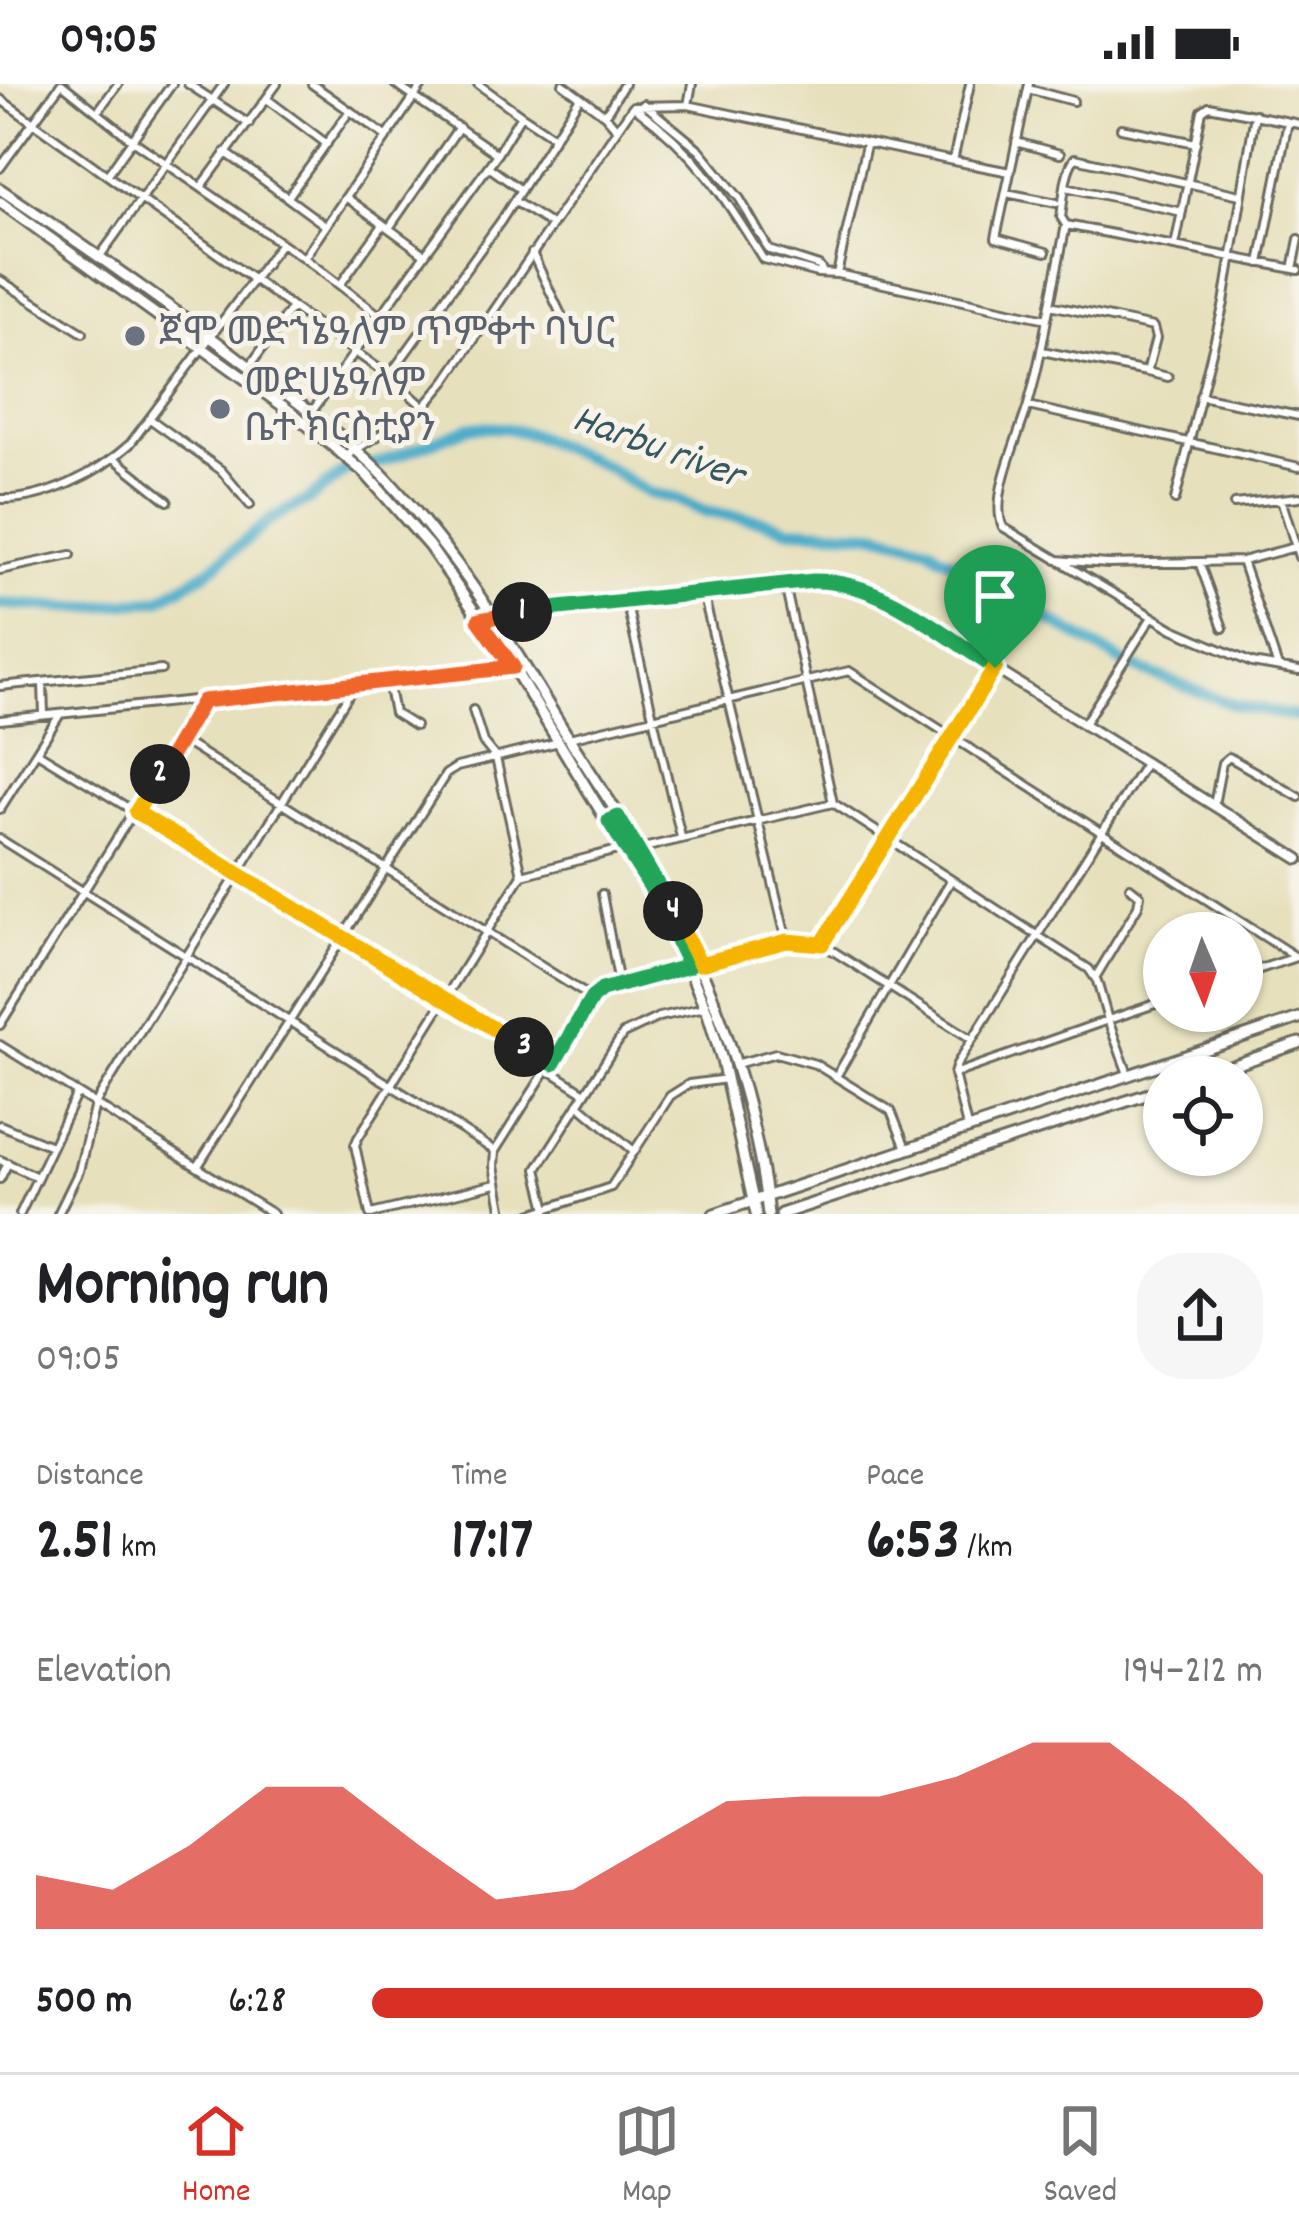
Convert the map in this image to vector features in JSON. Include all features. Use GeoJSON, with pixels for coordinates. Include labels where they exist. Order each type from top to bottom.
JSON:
{"type":"FeatureCollection","features":[{"type":"Feature","properties":{"kind":"main road"},"geometry":{"type":"LineString","coordinates":[[0,188],[311,413],[351,456]]}},
{"type":"Feature","properties":{"kind":"main road"},"geometry":{"type":"LineString","coordinates":[[0,202],[367,468],[430,546],[639,849],[736,1064],[768,1214]]}},
{"type":"Feature","properties":{"kind":"main road"},"geometry":{"type":"LineString","coordinates":[[367,468],[379,472],[436,535],[493,615],[564,740]]}},
{"type":"Feature","properties":{"kind":"main road"},"geometry":{"type":"LineString","coordinates":[[614,819],[625,848],[694,965],[727,1078],[756,1214]]}},
{"type":"Feature","properties":{"kind":"main road"},"geometry":{"type":"LineString","coordinates":[[720,1212],[967,1126],[1298,1020]]}},
{"type":"Feature","properties":{"kind":"main road"},"geometry":{"type":"LineString","coordinates":[[1261,1056],[1299,1043]]}},
{"type":"Feature","properties":{"kind":"main road"},"geometry":{"type":"LineString","coordinates":[[781,1214],[1143,1096]]}},
{"type":"Feature","properties":{"kind":"main road"},"geometry":{"type":"LineString","coordinates":[[720,1212],[740,1199],[746,1179]]}},
{"type":"Feature","properties":{"kind":"main road"},"geometry":{"type":"LineString","coordinates":[[762,1181],[789,1188]]}},
{"type":"Feature","properties":{"kind":"street"},"geometry":{"type":"LineString","coordinates":[[0,168],[62,84],[132,140],[380,315]]}},
{"type":"Feature","properties":{"kind":"street"},"geometry":{"type":"LineString","coordinates":[[98,111],[118,84]]}},
{"type":"Feature","properties":{"kind":"street"},"geometry":{"type":"LineString","coordinates":[[108,174],[172,84]]}},
{"type":"Feature","properties":{"kind":"street"},"geometry":{"type":"LineString","coordinates":[[188,84],[248,124]]}},
{"type":"Feature","properties":{"kind":"street"},"geometry":{"type":"LineString","coordinates":[[100,256],[224,84]]}},
{"type":"Feature","properties":{"kind":"street"},"geometry":{"type":"LineString","coordinates":[[202,186],[277,84]]}},
{"type":"Feature","properties":{"kind":"street"},"geometry":{"type":"LineString","coordinates":[[312,84],[388,138]]}},
{"type":"Feature","properties":{"kind":"street"},"geometry":{"type":"LineString","coordinates":[[395,84],[497,154]]}},
{"type":"Feature","properties":{"kind":"street"},"geometry":{"type":"LineString","coordinates":[[304,258],[423,84]]}},
{"type":"Feature","properties":{"kind":"street"},"geometry":{"type":"LineString","coordinates":[[478,84],[553,136]]}},
{"type":"Feature","properties":{"kind":"street"},"geometry":{"type":"LineString","coordinates":[[562,84],[605,115],[616,129]]}},
{"type":"Feature","properties":{"kind":"street"},"geometry":{"type":"LineString","coordinates":[[605,115],[624,84]]}},
{"type":"Feature","properties":{"kind":"street"},"geometry":{"type":"LineString","coordinates":[[688,105],[692,84]]}},
{"type":"Feature","properties":{"kind":"street"},"geometry":{"type":"LineString","coordinates":[[953,161],[970,84]]}},
{"type":"Feature","properties":{"kind":"street"},"geometry":{"type":"LineString","coordinates":[[1046,252],[997,241],[1028,87],[1073,101]]}},
{"type":"Feature","properties":{"kind":"street"},"geometry":{"type":"LineString","coordinates":[[389,376],[514,201],[580,97]]}},
{"type":"Feature","properties":{"kind":"street"},"geometry":{"type":"LineString","coordinates":[[267,98],[327,144]]}},
{"type":"Feature","properties":{"kind":"street"},"geometry":{"type":"LineString","coordinates":[[0,99],[389,376],[424,407]]}},
{"type":"Feature","properties":{"kind":"street"},"geometry":{"type":"LineString","coordinates":[[644,104],[700,150],[740,199],[770,250],[819,266],[824,272]]}},
{"type":"Feature","properties":{"kind":"street"},"geometry":{"type":"LineString","coordinates":[[351,456],[424,407],[446,381],[633,106],[688,105],[1010,172]]}},
{"type":"Feature","properties":{"kind":"street"},"geometry":{"type":"LineString","coordinates":[[633,106],[691,154],[731,203],[764,259],[1047,319]]}},
{"type":"Feature","properties":{"kind":"street"},"geometry":{"type":"LineString","coordinates":[[1175,246],[1205,107],[1299,124]]}},
{"type":"Feature","properties":{"kind":"street"},"geometry":{"type":"LineString","coordinates":[[288,198],[349,112]]}},
{"type":"Feature","properties":{"kind":"street"},"geometry":{"type":"LineString","coordinates":[[1175,500],[1224,303],[1255,114]]}},
{"type":"Feature","properties":{"kind":"street"},"geometry":{"type":"LineString","coordinates":[[311,413],[521,116]]}},
{"type":"Feature","properties":{"kind":"street"},"geometry":{"type":"LineString","coordinates":[[1260,263],[1288,122]]}},
{"type":"Feature","properties":{"kind":"street"},"geometry":{"type":"LineString","coordinates":[[340,286],[459,127]]}},
{"type":"Feature","properties":{"kind":"street"},"geometry":{"type":"LineString","coordinates":[[1121,128],[1196,143]]}},
{"type":"Feature","properties":{"kind":"street"},"geometry":{"type":"LineString","coordinates":[[1016,142],[1060,154]]}},
{"type":"Feature","properties":{"kind":"street"},"geometry":{"type":"LineString","coordinates":[[837,274],[866,145]]}},
{"type":"Feature","properties":{"kind":"street"},"geometry":{"type":"LineString","coordinates":[[225,152],[326,226]]}},
{"type":"Feature","properties":{"kind":"street"},"geometry":{"type":"LineString","coordinates":[[1240,195],[1075,158],[1070,162],[1060,217],[1066,225],[1296,269],[1299,239]]}},
{"type":"Feature","properties":{"kind":"street"},"geometry":{"type":"LineString","coordinates":[[489,166],[521,190]]}},
{"type":"Feature","properties":{"kind":"street"},"geometry":{"type":"LineString","coordinates":[[1066,187],[1182,212]]}},
{"type":"Feature","properties":{"kind":"street"},"geometry":{"type":"LineString","coordinates":[[1006,193],[1057,203]]}},
{"type":"Feature","properties":{"kind":"street"},"geometry":{"type":"LineString","coordinates":[[347,199],[424,254]]}},
{"type":"Feature","properties":{"kind":"street"},"geometry":{"type":"LineString","coordinates":[[731,203],[740,199]]}},
{"type":"Feature","properties":{"kind":"street"},"geometry":{"type":"LineString","coordinates":[[514,201],[551,225]]}},
{"type":"Feature","properties":{"kind":"street"},"geometry":{"type":"LineString","coordinates":[[1066,225],[1042,350],[1004,482],[998,520],[1007,532],[1152,617],[1240,658],[1299,671]]}},
{"type":"Feature","properties":{"kind":"street"},"geometry":{"type":"LineString","coordinates":[[0,499],[61,486],[114,458],[150,419],[280,242]]}},
{"type":"Feature","properties":{"kind":"street"},"geometry":{"type":"LineString","coordinates":[[532,253],[565,323]]}},
{"type":"Feature","properties":{"kind":"street"},"geometry":{"type":"LineString","coordinates":[[0,280],[83,334]]}},
{"type":"Feature","properties":{"kind":"street"},"geometry":{"type":"LineString","coordinates":[[1050,305],[1153,327],[1156,334],[1148,372]]}},
{"type":"Feature","properties":{"kind":"street"},"geometry":{"type":"LineString","coordinates":[[250,367],[292,307]]}},
{"type":"Feature","properties":{"kind":"street"},"geometry":{"type":"LineString","coordinates":[[1042,350],[1168,376]]}},
{"type":"Feature","properties":{"kind":"street"},"geometry":{"type":"LineString","coordinates":[[1200,396],[1299,416]]}},
{"type":"Feature","properties":{"kind":"street"},"geometry":{"type":"LineString","coordinates":[[1028,406],[1299,467]]}},
{"type":"Feature","properties":{"kind":"street"},"geometry":{"type":"LineString","coordinates":[[150,419],[221,470],[250,506]]}},
{"type":"Feature","properties":{"kind":"street"},"geometry":{"type":"LineString","coordinates":[[114,458],[168,501]]}},
{"type":"Feature","properties":{"kind":"street"},"geometry":{"type":"LineString","coordinates":[[1234,504],[1299,497]]}},
{"type":"Feature","properties":{"kind":"street"},"geometry":{"type":"LineString","coordinates":[[1281,499],[1299,557]]}},
{"type":"Feature","properties":{"kind":"street"},"geometry":{"type":"LineString","coordinates":[[1054,560],[1108,564],[1242,561],[1297,546]]}},
{"type":"Feature","properties":{"kind":"street"},"geometry":{"type":"LineString","coordinates":[[0,570],[71,555]]}},
{"type":"Feature","properties":{"kind":"street"},"geometry":{"type":"LineString","coordinates":[[1242,561],[1278,668]]}},
{"type":"Feature","properties":{"kind":"street"},"geometry":{"type":"LineString","coordinates":[[1198,562],[1223,628]]}},
{"type":"Feature","properties":{"kind":"street"},"geometry":{"type":"LineString","coordinates":[[479,620],[829,580],[863,586],[1299,859]]}},
{"type":"Feature","properties":{"kind":"street"},"geometry":{"type":"LineString","coordinates":[[785,585],[833,803],[1089,969],[1128,1074]]}},
{"type":"Feature","properties":{"kind":"street"},"geometry":{"type":"LineString","coordinates":[[703,593],[787,941]]}},
{"type":"Feature","properties":{"kind":"street"},"geometry":{"type":"LineString","coordinates":[[626,600],[681,837]]}},
{"type":"Feature","properties":{"kind":"street"},"geometry":{"type":"LineString","coordinates":[[1084,724],[1152,617]]}},
{"type":"Feature","properties":{"kind":"street"},"geometry":{"type":"LineString","coordinates":[[0,720],[513,667]]}},
{"type":"Feature","properties":{"kind":"street"},"geometry":{"type":"LineString","coordinates":[[822,944],[995,668]]}},
{"type":"Feature","properties":{"kind":"street"},"geometry":{"type":"LineString","coordinates":[[0,686],[161,670]]}},
{"type":"Feature","properties":{"kind":"street"},"geometry":{"type":"LineString","coordinates":[[198,1166],[446,773],[652,717],[849,671],[1298,956]]}},
{"type":"Feature","properties":{"kind":"street"},"geometry":{"type":"LineString","coordinates":[[388,682],[394,713],[415,727]]}},
{"type":"Feature","properties":{"kind":"street"},"geometry":{"type":"LineString","coordinates":[[43,683],[44,715]]}},
{"type":"Feature","properties":{"kind":"street"},"geometry":{"type":"LineString","coordinates":[[58,1214],[79,1171],[95,1104],[354,686]]}},
{"type":"Feature","properties":{"kind":"street"},"geometry":{"type":"LineString","coordinates":[[0,1024],[203,701]]}},
{"type":"Feature","properties":{"kind":"street"},"geometry":{"type":"LineString","coordinates":[[473,710],[483,742],[496,758],[522,875]]}},
{"type":"Feature","properties":{"kind":"street"},"geometry":{"type":"LineString","coordinates":[[0,808],[61,713]]}},
{"type":"Feature","properties":{"kind":"street"},"geometry":{"type":"LineString","coordinates":[[181,740],[592,998]]}},
{"type":"Feature","properties":{"kind":"street"},"geometry":{"type":"LineString","coordinates":[[37,752],[340,935],[585,1093]]}},
{"type":"Feature","properties":{"kind":"street"},"geometry":{"type":"LineString","coordinates":[[1214,805],[1222,763],[1229,757],[1299,797]]}},
{"type":"Feature","properties":{"kind":"street"},"geometry":{"type":"LineString","coordinates":[[967,1126],[954,1074],[970,1038],[1146,762]]}},
{"type":"Feature","properties":{"kind":"street"},"geometry":{"type":"LineString","coordinates":[[639,849],[833,803]]}},
{"type":"Feature","properties":{"kind":"street"},"geometry":{"type":"LineString","coordinates":[[0,839],[495,1151]]}},
{"type":"Feature","properties":{"kind":"street"},"geometry":{"type":"LineString","coordinates":[[496,1184],[371,1214],[356,1145],[522,875],[625,848]]}},
{"type":"Feature","properties":{"kind":"street"},"geometry":{"type":"LineString","coordinates":[[836,1075],[951,880]]}},
{"type":"Feature","properties":{"kind":"street"},"geometry":{"type":"LineString","coordinates":[[1095,978],[1138,907],[1141,895],[1130,887]]}},
{"type":"Feature","properties":{"kind":"street"},"geometry":{"type":"LineString","coordinates":[[602,894],[619,984]]}},
{"type":"Feature","properties":{"kind":"street"},"geometry":{"type":"LineString","coordinates":[[503,1214],[495,1151],[592,998],[619,984],[787,941],[822,944],[970,1038]]}},
{"type":"Feature","properties":{"kind":"street"},"geometry":{"type":"LineString","coordinates":[[1263,968],[1298,956]]}},
{"type":"Feature","properties":{"kind":"street"},"geometry":{"type":"LineString","coordinates":[[547,1209],[537,1169],[627,1031],[659,1017],[705,1007]]}},
{"type":"Feature","properties":{"kind":"street"},"geometry":{"type":"LineString","coordinates":[[954,1074],[1143,1008]]}},
{"type":"Feature","properties":{"kind":"street"},"geometry":{"type":"LineString","coordinates":[[1,1049],[273,1214]]}},
{"type":"Feature","properties":{"kind":"street"},"geometry":{"type":"LineString","coordinates":[[736,1064],[776,1053],[815,1064],[891,1111],[906,1148]]}},
{"type":"Feature","properties":{"kind":"street"},"geometry":{"type":"LineString","coordinates":[[531,1214],[611,1187],[664,1103],[678,1089],[727,1078]]}},
{"type":"Feature","properties":{"kind":"street"},"geometry":{"type":"LineString","coordinates":[[20,1214],[76,1093]]}},
{"type":"Feature","properties":{"kind":"street"},"geometry":{"type":"LineString","coordinates":[[578,1104],[634,1151]]}},
{"type":"Feature","properties":{"kind":"street"},"geometry":{"type":"LineString","coordinates":[[0,1125],[51,1146]]}},
{"type":"Feature","properties":{"kind":"street"},"geometry":{"type":"LineString","coordinates":[[0,1179],[4,1161],[37,1177]]}},
{"type":"Feature","properties":{"kind":"waterway","name":"Harbu river"},"geometry":{"type":"LineString","coordinates":[[0,604],[82,608],[158,600],[207,572],[274,517],[308,500],[349,468],[379,463],[470,427],[505,428],[531,434],[605,466],[648,493],[705,512],[790,529],[876,533],[930,547],[940,556],[997,579],[1038,613],[1130,666],[1237,706],[1299,717]]}},
{"type":"Feature","properties":{"kind":"place","name":"ጀሞ መድኀኔዓለም ጥምቀተ ባህር"},"geometry":{"type":"Point","coordinates":[135,336]}},
{"type":"Feature","properties":{"kind":"place","name":"መድሀኔዓለም ቤተ ክርስቲያን"},"geometry":{"type":"Point","coordinates":[220,409]}},
{"type":"Feature","properties":{"kind":"route"},"geometry":{"type":"LineString","coordinates":[[813,581],[845,582],[878,594],[995,668],[822,944],[787,941],[700,964],[639,849],[618,817],[609,821],[650,886],[689,966],[602,990],[592,998],[553,1064],[136,812],[203,701],[513,667],[479,620],[493,615],[813,581]]}}]}
